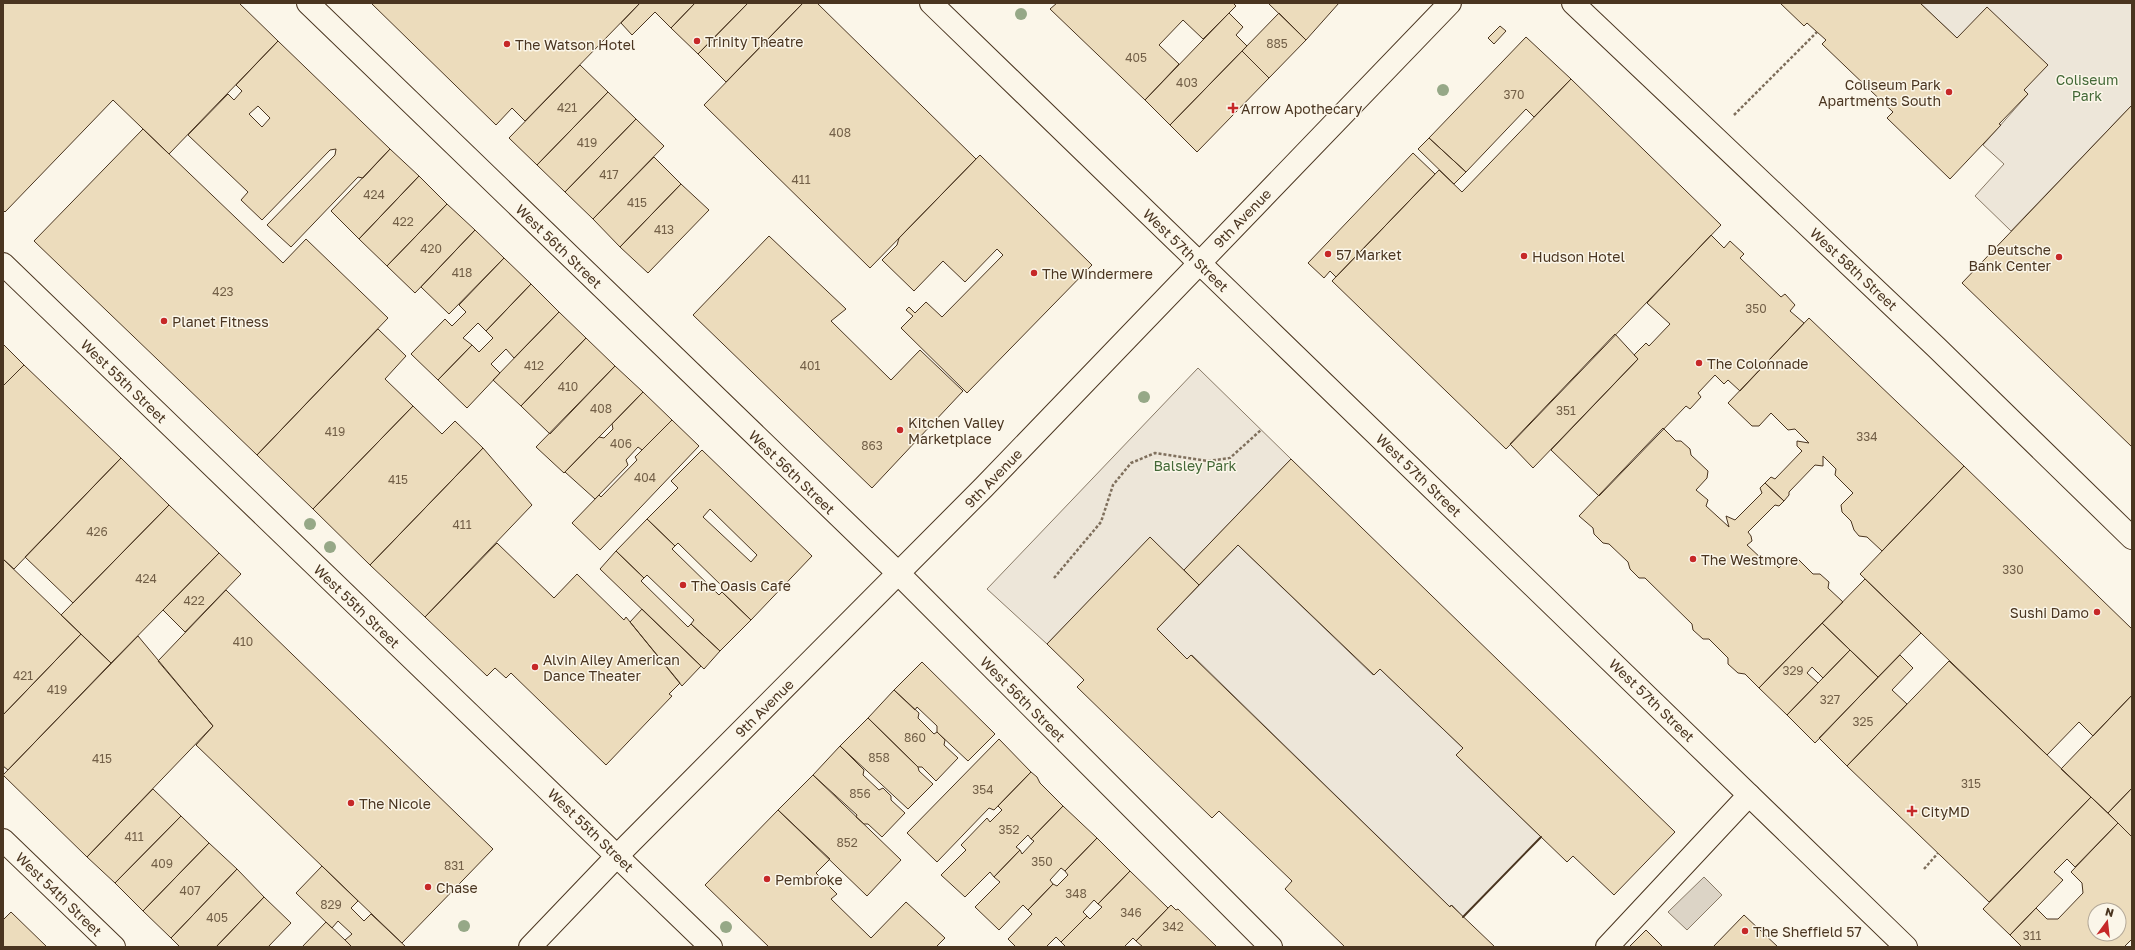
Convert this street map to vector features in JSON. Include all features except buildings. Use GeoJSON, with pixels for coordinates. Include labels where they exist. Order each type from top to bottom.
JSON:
{"type":"FeatureCollection","features":[{"type":"Feature","properties":{"kind":"street","name":"West 56th Street"},"geometry":{"type":"LineString","coordinates":[[308,3],[898,574],[1271,947]]}},
{"type":"Feature","properties":{"kind":"street","name":"West 57th Street"},"geometry":{"type":"LineString","coordinates":[[932,3],[1906,947]]}},
{"type":"Feature","properties":{"kind":"street","name":"9th Avenue"},"geometry":{"type":"LineString","coordinates":[[530,947],[617,856],[984,487],[1450,3]]}},
{"type":"Feature","properties":{"kind":"street","name":"West 58th Street"},"geometry":{"type":"LineString","coordinates":[[1573,3],[1936,347],[2132,538]]}},
{"type":"Feature","properties":{"kind":"street","name":"West 55th Street"},"geometry":{"type":"LineString","coordinates":[[3,264],[712,947]]}},
{"type":"Feature","properties":{"kind":"street"},"geometry":{"type":"LineString","coordinates":[[1607,947],[1749,795]]}},
{"type":"Feature","properties":{"kind":"street","name":"West 54th Street"},"geometry":{"type":"LineString","coordinates":[[3,840],[114,947]]}},
{"type":"Feature","properties":{"kind":"path"},"geometry":{"type":"LineString","coordinates":[[1713,136],[1817,32]]}},
{"type":"Feature","properties":{"kind":"path"},"geometry":{"type":"LineString","coordinates":[[1054,578],[1101,522],[1113,485],[1131,463],[1155,453],[1208,461],[1230,458],[1261,430]]}},
{"type":"Feature","properties":{"kind":"path"},"geometry":{"type":"LineString","coordinates":[[1924,869],[1938,853]]}},
{"type":"Feature","properties":{"kind":"green space","name":"Coliseum Park"},"geometry":{"type":"Polygon","coordinates":[[[1920,3],[2132,3],[2132,105],[2011,231],[1975,196],[2004,164],[1983,145],[2028,94],[1957,38],[1920,3]]]}},
{"type":"Feature","properties":{"kind":"green space","name":"Balsley Park"},"geometry":{"type":"Polygon","coordinates":[[[1198,368],[1291,459],[1184,570],[1150,538],[1047,644],[987,589],[1198,368]]]}},
{"type":"Feature","properties":{"kind":"green space"},"geometry":{"type":"Polygon","coordinates":[[[1238,545],[1373,675],[1380,669],[1463,748],[1457,756],[1541,837],[1463,917],[1452,905],[1450,907],[1192,655],[1187,659],[1157,629],[1238,545]]]}},
{"type":"Feature","properties":{"kind":"shaded area"},"geometry":{"type":"Polygon","coordinates":[[[1704,877],[1722,895],[1687,930],[1668,912],[1704,877]]]}},
{"type":"Feature","properties":{"kind":"wall"},"geometry":{"type":"LineString","coordinates":[[1463,917],[1541,837]]}},
{"type":"Feature","properties":{"kind":"place","name":"Trinity Theatre"},"geometry":{"type":"Point","coordinates":[697,41]}},
{"type":"Feature","properties":{"kind":"place","name":"The Watson Hotel"},"geometry":{"type":"Point","coordinates":[507,44]}},
{"type":"Feature","properties":{"kind":"place","name":"Coliseum Park Apartments South"},"geometry":{"type":"Point","coordinates":[1949,92]}},
{"type":"Feature","properties":{"kind":"place","name":"Arrow Apothecary"},"geometry":{"type":"Point","coordinates":[1233,108]}},
{"type":"Feature","properties":{"kind":"place","name":"57 Market"},"geometry":{"type":"Point","coordinates":[1328,254]}},
{"type":"Feature","properties":{"kind":"place","name":"Hudson Hotel"},"geometry":{"type":"Point","coordinates":[1524,256]}},
{"type":"Feature","properties":{"kind":"place","name":"Deutsche Bank Center"},"geometry":{"type":"Point","coordinates":[2059,257]}},
{"type":"Feature","properties":{"kind":"place","name":"The Windermere"},"geometry":{"type":"Point","coordinates":[1034,273]}},
{"type":"Feature","properties":{"kind":"place","name":"Planet Fitness"},"geometry":{"type":"Point","coordinates":[164,321]}},
{"type":"Feature","properties":{"kind":"place","name":"The Colonnade"},"geometry":{"type":"Point","coordinates":[1699,363]}},
{"type":"Feature","properties":{"kind":"place","name":"Kitchen Valley Marketplace"},"geometry":{"type":"Point","coordinates":[900,430]}},
{"type":"Feature","properties":{"kind":"place","name":"The Westmore"},"geometry":{"type":"Point","coordinates":[1693,559]}},
{"type":"Feature","properties":{"kind":"place","name":"The Oasis Cafe"},"geometry":{"type":"Point","coordinates":[683,585]}},
{"type":"Feature","properties":{"kind":"place","name":"Sushi Damo"},"geometry":{"type":"Point","coordinates":[2097,612]}},
{"type":"Feature","properties":{"kind":"place","name":"Alvin Ailey American Dance Theater"},"geometry":{"type":"Point","coordinates":[535,667]}},
{"type":"Feature","properties":{"kind":"place","name":"The Nicole"},"geometry":{"type":"Point","coordinates":[351,803]}},
{"type":"Feature","properties":{"kind":"place","name":"CityMD"},"geometry":{"type":"Point","coordinates":[1912,811]}},
{"type":"Feature","properties":{"kind":"place","name":"Pembroke"},"geometry":{"type":"Point","coordinates":[767,879]}},
{"type":"Feature","properties":{"kind":"place","name":"Chase"},"geometry":{"type":"Point","coordinates":[428,887]}},
{"type":"Feature","properties":{"kind":"place","name":"The Sheffield 57"},"geometry":{"type":"Point","coordinates":[1745,931]}}]}
